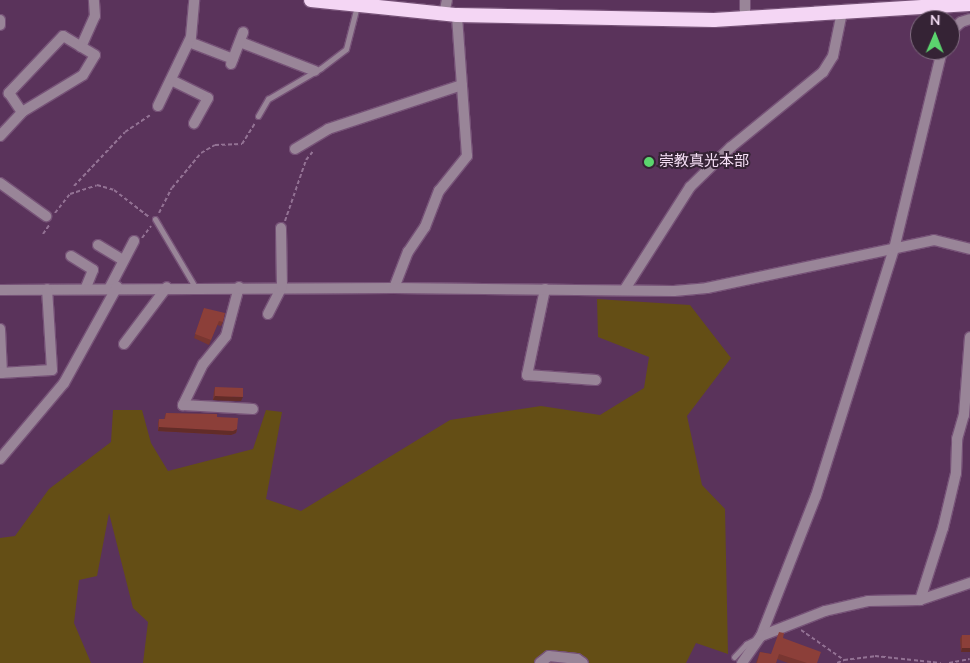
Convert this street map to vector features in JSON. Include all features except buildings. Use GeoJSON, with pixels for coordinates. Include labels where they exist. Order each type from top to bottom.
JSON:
{"type":"FeatureCollection","features":[{"type":"Feature","properties":{"kind":"highway"},"geometry":{"type":"LineString","coordinates":[[311,0],[451,15],[745,19],[970,4]]}},
{"type":"Feature","properties":{"kind":"street"},"geometry":{"type":"LineString","coordinates":[[81,47],[95,16],[94,0]]}},
{"type":"Feature","properties":{"kind":"street"},"geometry":{"type":"LineString","coordinates":[[158,106],[189,42],[194,0]]}},
{"type":"Feature","properties":{"kind":"street"},"geometry":{"type":"LineString","coordinates":[[394,288],[408,252],[425,227],[439,191],[467,156],[462,85],[447,0]]}},
{"type":"Feature","properties":{"kind":"street"},"geometry":{"type":"LineString","coordinates":[[745,0],[745,19]]}},
{"type":"Feature","properties":{"kind":"street"},"geometry":{"type":"LineString","coordinates":[[625,289],[690,187],[731,147],[823,72],[833,56],[842,12]]}},
{"type":"Feature","properties":{"kind":"street"},"geometry":{"type":"LineString","coordinates":[[0,20],[0,25]]}},
{"type":"Feature","properties":{"kind":"street"},"geometry":{"type":"LineString","coordinates":[[0,136],[22,112],[83,75],[95,55],[63,36],[9,93],[22,112]]}},
{"type":"Feature","properties":{"kind":"street"},"geometry":{"type":"LineString","coordinates":[[189,42],[232,62],[242,37],[315,71]]}},
{"type":"Feature","properties":{"kind":"street"},"geometry":{"type":"LineString","coordinates":[[738,660],[761,636],[816,496],[894,249],[940,60]]}},
{"type":"Feature","properties":{"kind":"street"},"geometry":{"type":"LineString","coordinates":[[171,80],[208,98],[194,123]]}},
{"type":"Feature","properties":{"kind":"street"},"geometry":{"type":"LineString","coordinates":[[295,149],[328,130],[462,85]]}},
{"type":"Feature","properties":{"kind":"street"},"geometry":{"type":"LineString","coordinates":[[0,183],[46,216]]}},
{"type":"Feature","properties":{"kind":"street"},"geometry":{"type":"LineString","coordinates":[[268,314],[282,287],[281,228]]}},
{"type":"Feature","properties":{"kind":"street"},"geometry":{"type":"LineString","coordinates":[[0,290],[86,287],[282,287],[674,291],[707,288],[934,240],[970,249]]}},
{"type":"Feature","properties":{"kind":"street"},"geometry":{"type":"LineString","coordinates":[[0,459],[64,383],[113,287],[123,260],[134,241]]}},
{"type":"Feature","properties":{"kind":"street"},"geometry":{"type":"LineString","coordinates":[[98,245],[123,260]]}},
{"type":"Feature","properties":{"kind":"street"},"geometry":{"type":"LineString","coordinates":[[72,256],[93,270],[86,287]]}},
{"type":"Feature","properties":{"kind":"street"},"geometry":{"type":"LineString","coordinates":[[124,344],[167,287]]}},
{"type":"Feature","properties":{"kind":"street"},"geometry":{"type":"LineString","coordinates":[[239,287],[226,336],[203,364],[183,404],[253,408]]}},
{"type":"Feature","properties":{"kind":"street"},"geometry":{"type":"LineString","coordinates":[[0,330],[1,373],[52,370],[47,289]]}},
{"type":"Feature","properties":{"kind":"street"},"geometry":{"type":"LineString","coordinates":[[545,289],[527,375],[596,380]]}},
{"type":"Feature","properties":{"kind":"street"},"geometry":{"type":"LineString","coordinates":[[920,600],[943,528],[956,473],[957,439],[964,415],[970,337]]}},
{"type":"Feature","properties":{"kind":"street"},"geometry":{"type":"LineString","coordinates":[[761,636],[797,622],[868,601],[920,600],[970,583]]}},
{"type":"Feature","properties":{"kind":"street"},"geometry":{"type":"LineString","coordinates":[[540,663],[549,656],[577,659],[583,663]]}},
{"type":"Feature","properties":{"kind":"lane"},"geometry":{"type":"LineString","coordinates":[[258,116],[268,99],[315,71],[346,49],[358,6]]}},
{"type":"Feature","properties":{"kind":"lane"},"geometry":{"type":"LineString","coordinates":[[156,220],[195,287]]}},
{"type":"Feature","properties":{"kind":"path"},"geometry":{"type":"LineString","coordinates":[[74,186],[125,132],[148,118],[158,106]]}},
{"type":"Feature","properties":{"kind":"path"},"geometry":{"type":"LineString","coordinates":[[156,220],[172,188],[201,153],[216,145],[242,144],[258,116]]}},
{"type":"Feature","properties":{"kind":"path"},"geometry":{"type":"LineString","coordinates":[[281,228],[290,214],[306,160],[315,148]]}},
{"type":"Feature","properties":{"kind":"path"},"geometry":{"type":"LineString","coordinates":[[43,234],[65,198],[82,189],[104,185],[114,190],[153,222],[140,240],[134,241]]}},
{"type":"Feature","properties":{"kind":"path"},"geometry":{"type":"LineString","coordinates":[[797,622],[803,633],[844,660]]}},
{"type":"Feature","properties":{"kind":"path"},"geometry":{"type":"LineString","coordinates":[[837,663],[844,660],[875,656],[941,663]]}},
{"type":"Feature","properties":{"kind":"path"},"geometry":{"type":"LineString","coordinates":[[949,663],[970,659]]}},
{"type":"Feature","properties":{"kind":"shaded area"},"geometry":{"type":"Polygon","coordinates":[[[597,299],[690,305],[731,358],[687,416],[702,485],[725,509],[728,654],[696,643],[686,663],[143,663],[148,622],[133,608],[109,513],[97,576],[79,580],[74,623],[91,663],[0,663],[0,538],[15,536],[49,489],[111,442],[113,410],[142,410],[151,443],[168,471],[253,449],[266,410],[282,412],[266,499],[301,511],[450,420],[541,406],[600,415],[644,388],[649,357],[598,337],[597,299]]]}},
{"type":"Feature","properties":{"kind":"place","name":"崇教真光本部"},"geometry":{"type":"Point","coordinates":[649,162]}}]}
